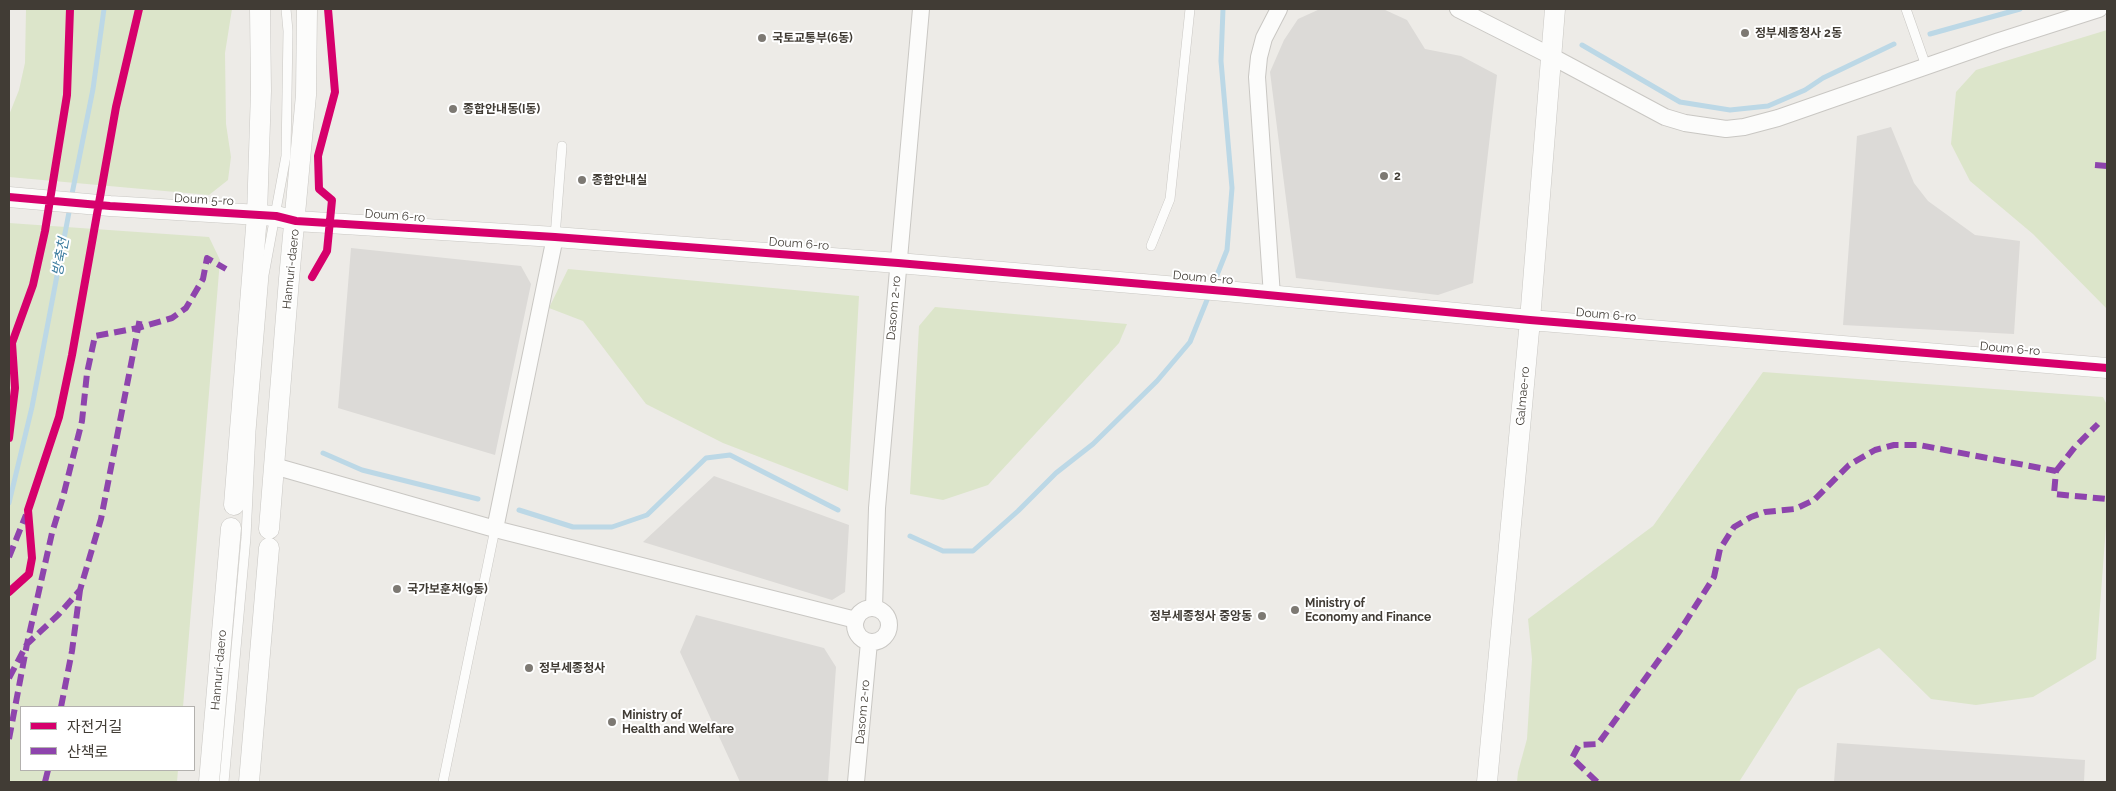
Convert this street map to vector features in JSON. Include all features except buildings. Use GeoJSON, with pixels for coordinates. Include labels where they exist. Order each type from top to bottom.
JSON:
{"type":"FeatureCollection","features":[{"type":"Feature","properties":{"kind":"street"},"geometry":{"type":"LineString","coordinates":[[234,505],[266,215],[260,9]]}},
{"type":"Feature","properties":{"kind":"street","name":"Hannuri-daero"},"geometry":{"type":"LineString","coordinates":[[249,782],[306,95],[307,9]]}},
{"type":"Feature","properties":{"kind":"street","name":"Dasom 2-ro"},"geometry":{"type":"LineString","coordinates":[[874,608],[877,508],[921,9]]}},
{"type":"Feature","properties":{"kind":"street"},"geometry":{"type":"LineString","coordinates":[[1272,296],[1257,77],[1259,57],[1264,38],[1273,17],[1279,9]]}},
{"type":"Feature","properties":{"kind":"street"},"geometry":{"type":"LineString","coordinates":[[1458,9],[1665,117],[1685,123],[1726,129],[1744,127],[1778,118],[1926,66],[2099,9]]}},
{"type":"Feature","properties":{"kind":"street","name":"Galmae-ro"},"geometry":{"type":"LineString","coordinates":[[1487,782],[1530,320],[1555,9]]}},
{"type":"Feature","properties":{"kind":"street","name":"Doum 5-ro"},"geometry":{"type":"LineString","coordinates":[[11,197],[110,206],[266,215],[296,221]]}},
{"type":"Feature","properties":{"kind":"street","name":"Doum 6-ro"},"geometry":{"type":"LineString","coordinates":[[296,221],[555,237],[898,263],[1185,287],[1530,320],[2107,368]]}},
{"type":"Feature","properties":{"kind":"street"},"geometry":{"type":"LineString","coordinates":[[495,528],[555,237]]}},
{"type":"Feature","properties":{"kind":"street"},"geometry":{"type":"LineString","coordinates":[[274,466],[495,528],[856,620]]}},
{"type":"Feature","properties":{"kind":"street","name":"Hannuri-daero"},"geometry":{"type":"LineString","coordinates":[[209,782],[232,528]]}},
{"type":"Feature","properties":{"kind":"street"},"geometry":{"type":"LineString","coordinates":[[874,608],[884,613],[890,622],[890,628],[880,641],[869,642],[859,636],[855,625],[856,620],[863,611],[874,608]]}},
{"type":"Feature","properties":{"kind":"street","name":"Dasom 2-ro"},"geometry":{"type":"LineString","coordinates":[[856,782],[869,642]]}},
{"type":"Feature","properties":{"kind":"lane"},"geometry":{"type":"LineString","coordinates":[[224,782],[246,537],[250,440],[264,275],[266,215],[286,156],[288,31],[286,9]]}},
{"type":"Feature","properties":{"kind":"lane"},"geometry":{"type":"LineString","coordinates":[[1151,246],[1170,198],[1190,9]]}},
{"type":"Feature","properties":{"kind":"lane"},"geometry":{"type":"LineString","coordinates":[[1906,9],[1926,66]]}},
{"type":"Feature","properties":{"kind":"lane"},"geometry":{"type":"LineString","coordinates":[[555,237],[562,146]]}},
{"type":"Feature","properties":{"kind":"lane"},"geometry":{"type":"LineString","coordinates":[[443,782],[495,528]]}},
{"type":"Feature","properties":{"kind":"green space"},"geometry":{"type":"Polygon","coordinates":[[[26,9],[232,9],[225,53],[226,124],[231,157],[228,180],[209,195],[9,177],[9,115],[19,90],[25,63],[26,9]]]}},
{"type":"Feature","properties":{"kind":"green space"},"geometry":{"type":"Polygon","coordinates":[[[2107,30],[2107,309],[2033,234],[1970,181],[1951,144],[1956,92],[1976,70],[2107,30]]]}},
{"type":"Feature","properties":{"kind":"green space"},"geometry":{"type":"Polygon","coordinates":[[[9,223],[209,237],[220,260],[183,706],[20,706],[20,771],[178,771],[177,782],[9,782],[9,223]]]}},
{"type":"Feature","properties":{"kind":"green space"},"geometry":{"type":"Polygon","coordinates":[[[568,269],[859,296],[848,491],[723,443],[646,404],[583,321],[549,308],[568,269]]]}},
{"type":"Feature","properties":{"kind":"green space"},"geometry":{"type":"Polygon","coordinates":[[[935,307],[1127,324],[1119,343],[988,485],[943,500],[910,494],[919,326],[935,307]]]}},
{"type":"Feature","properties":{"kind":"green space"},"geometry":{"type":"Polygon","coordinates":[[[1763,372],[2103,397],[2107,405],[2107,513],[2096,659],[2033,697],[1976,705],[1931,699],[1879,648],[1798,689],[1739,782],[1517,782],[1527,739],[1532,659],[1528,619],[1653,526],[1763,372]]]}},
{"type":"Feature","properties":{"kind":"shaded area","name":"2"},"geometry":{"type":"Polygon","coordinates":[[[1320,9],[1383,9],[1407,20],[1425,49],[1461,56],[1497,75],[1473,283],[1438,295],[1296,278],[1270,72],[1284,40],[1298,19],[1320,9]]]}},
{"type":"Feature","properties":{"kind":"shaded area"},"geometry":{"type":"Polygon","coordinates":[[[1891,127],[1914,183],[1928,201],[1975,235],[2020,241],[2014,334],[1843,325],[1857,136],[1891,127]]]}},
{"type":"Feature","properties":{"kind":"shaded area"},"geometry":{"type":"Polygon","coordinates":[[[351,248],[521,266],[531,284],[495,455],[338,408],[351,248]]]}},
{"type":"Feature","properties":{"kind":"shaded area"},"geometry":{"type":"Polygon","coordinates":[[[714,476],[849,525],[845,592],[832,600],[643,542],[714,476]]]}},
{"type":"Feature","properties":{"kind":"shaded area"},"geometry":{"type":"Polygon","coordinates":[[[696,615],[824,648],[836,667],[828,782],[740,782],[680,652],[696,615]]]}},
{"type":"Feature","properties":{"kind":"shaded area"},"geometry":{"type":"Polygon","coordinates":[[[1837,743],[2085,760],[2084,782],[1834,782],[1837,743]]]}},
{"type":"Feature","properties":{"kind":"waterway","name":"방축천"},"geometry":{"type":"LineString","coordinates":[[71,199],[93,89],[104,9]]}},
{"type":"Feature","properties":{"kind":"waterway"},"geometry":{"type":"LineString","coordinates":[[1213,285],[1227,250],[1232,188],[1221,61],[1223,9]]}},
{"type":"Feature","properties":{"kind":"waterway"},"geometry":{"type":"LineString","coordinates":[[1930,34],[2020,9]]}},
{"type":"Feature","properties":{"kind":"waterway"},"geometry":{"type":"LineString","coordinates":[[1582,45],[1680,102],[1730,110],[1768,106],[1805,90],[1823,78],[1894,44]]}},
{"type":"Feature","properties":{"kind":"waterway","name":"방축천"},"geometry":{"type":"LineString","coordinates":[[9,503],[32,407],[70,207]]}},
{"type":"Feature","properties":{"kind":"waterway"},"geometry":{"type":"LineString","coordinates":[[910,536],[943,551],[973,551],[1018,511],[1056,473],[1093,444],[1157,381],[1190,342],[1209,295]]}},
{"type":"Feature","properties":{"kind":"waterway"},"geometry":{"type":"LineString","coordinates":[[323,453],[362,470],[478,499]]}},
{"type":"Feature","properties":{"kind":"waterway"},"geometry":{"type":"LineString","coordinates":[[519,510],[573,527],[612,527],[647,515],[706,458],[730,455],[838,510]]}},
{"type":"Feature","properties":{"kind":"marked path"},"geometry":{"type":"LineString","coordinates":[[2095,165],[2107,166]]}},
{"type":"Feature","properties":{"kind":"marked path"},"geometry":{"type":"LineString","coordinates":[[9,739],[27,644],[52,533],[82,421],[87,373],[95,336],[138,328],[172,318],[186,308],[203,279],[207,258],[226,269]]}},
{"type":"Feature","properties":{"kind":"marked path"},"geometry":{"type":"LineString","coordinates":[[9,678],[27,644],[58,615],[80,590],[101,519],[140,318]]}},
{"type":"Feature","properties":{"kind":"marked path"},"geometry":{"type":"LineString","coordinates":[[2056,471],[2075,447],[2098,424]]}},
{"type":"Feature","properties":{"kind":"marked path"},"geometry":{"type":"LineString","coordinates":[[1597,782],[1572,758],[1579,745],[1598,744],[1679,632],[1714,577],[1720,549],[1734,527],[1751,517],[1765,512],[1795,509],[1814,500],[1849,465],[1875,450],[1894,445],[1919,445],[2056,471],[2054,494],[2107,499]]}},
{"type":"Feature","properties":{"kind":"marked path"},"geometry":{"type":"LineString","coordinates":[[9,557],[26,515]]}},
{"type":"Feature","properties":{"kind":"marked path"},"geometry":{"type":"LineString","coordinates":[[61,706],[72,651],[80,590]]}},
{"type":"Feature","properties":{"kind":"marked path"},"geometry":{"type":"LineString","coordinates":[[45,782],[48,771]]}},
{"type":"Feature","properties":{"kind":"cycle path"},"geometry":{"type":"LineString","coordinates":[[9,438],[15,388],[12,343],[33,285],[45,231],[67,95],[70,9]]}},
{"type":"Feature","properties":{"kind":"cycle path"},"geometry":{"type":"LineString","coordinates":[[9,592],[29,574],[32,558],[28,510],[59,417],[72,355],[116,107],[139,9]]}},
{"type":"Feature","properties":{"kind":"cycle path"},"geometry":{"type":"LineString","coordinates":[[312,277],[327,251],[332,200],[319,189],[318,156],[335,92],[328,9]]}},
{"type":"Feature","properties":{"kind":"cycle path"},"geometry":{"type":"LineString","coordinates":[[9,197],[110,206],[276,216],[296,221],[555,237],[898,263],[1530,320],[2107,368]]}},
{"type":"Feature","properties":{"kind":"place","name":"정부세종청사 2동"},"geometry":{"type":"Point","coordinates":[1745,33]}},
{"type":"Feature","properties":{"kind":"place","name":"국토교통부(6동)"},"geometry":{"type":"Point","coordinates":[762,38]}},
{"type":"Feature","properties":{"kind":"place","name":"종합안내동(I동)"},"geometry":{"type":"Point","coordinates":[453,109]}},
{"type":"Feature","properties":{"kind":"place","name":"2"},"geometry":{"type":"Point","coordinates":[1384,176]}},
{"type":"Feature","properties":{"kind":"place","name":"종합안내실"},"geometry":{"type":"Point","coordinates":[582,180]}},
{"type":"Feature","properties":{"kind":"place","name":"국가보훈처(9동)"},"geometry":{"type":"Point","coordinates":[397,589]}},
{"type":"Feature","properties":{"kind":"place","name":"Ministry of Economy and Finance"},"geometry":{"type":"Point","coordinates":[1295,610]}},
{"type":"Feature","properties":{"kind":"place","name":"정부세종청사 중앙동"},"geometry":{"type":"Point","coordinates":[1262,616]}},
{"type":"Feature","properties":{"kind":"place","name":"정부세종청사"},"geometry":{"type":"Point","coordinates":[529,668]}},
{"type":"Feature","properties":{"kind":"place","name":"Ministry of Health and Welfare"},"geometry":{"type":"Point","coordinates":[612,722]}}]}
